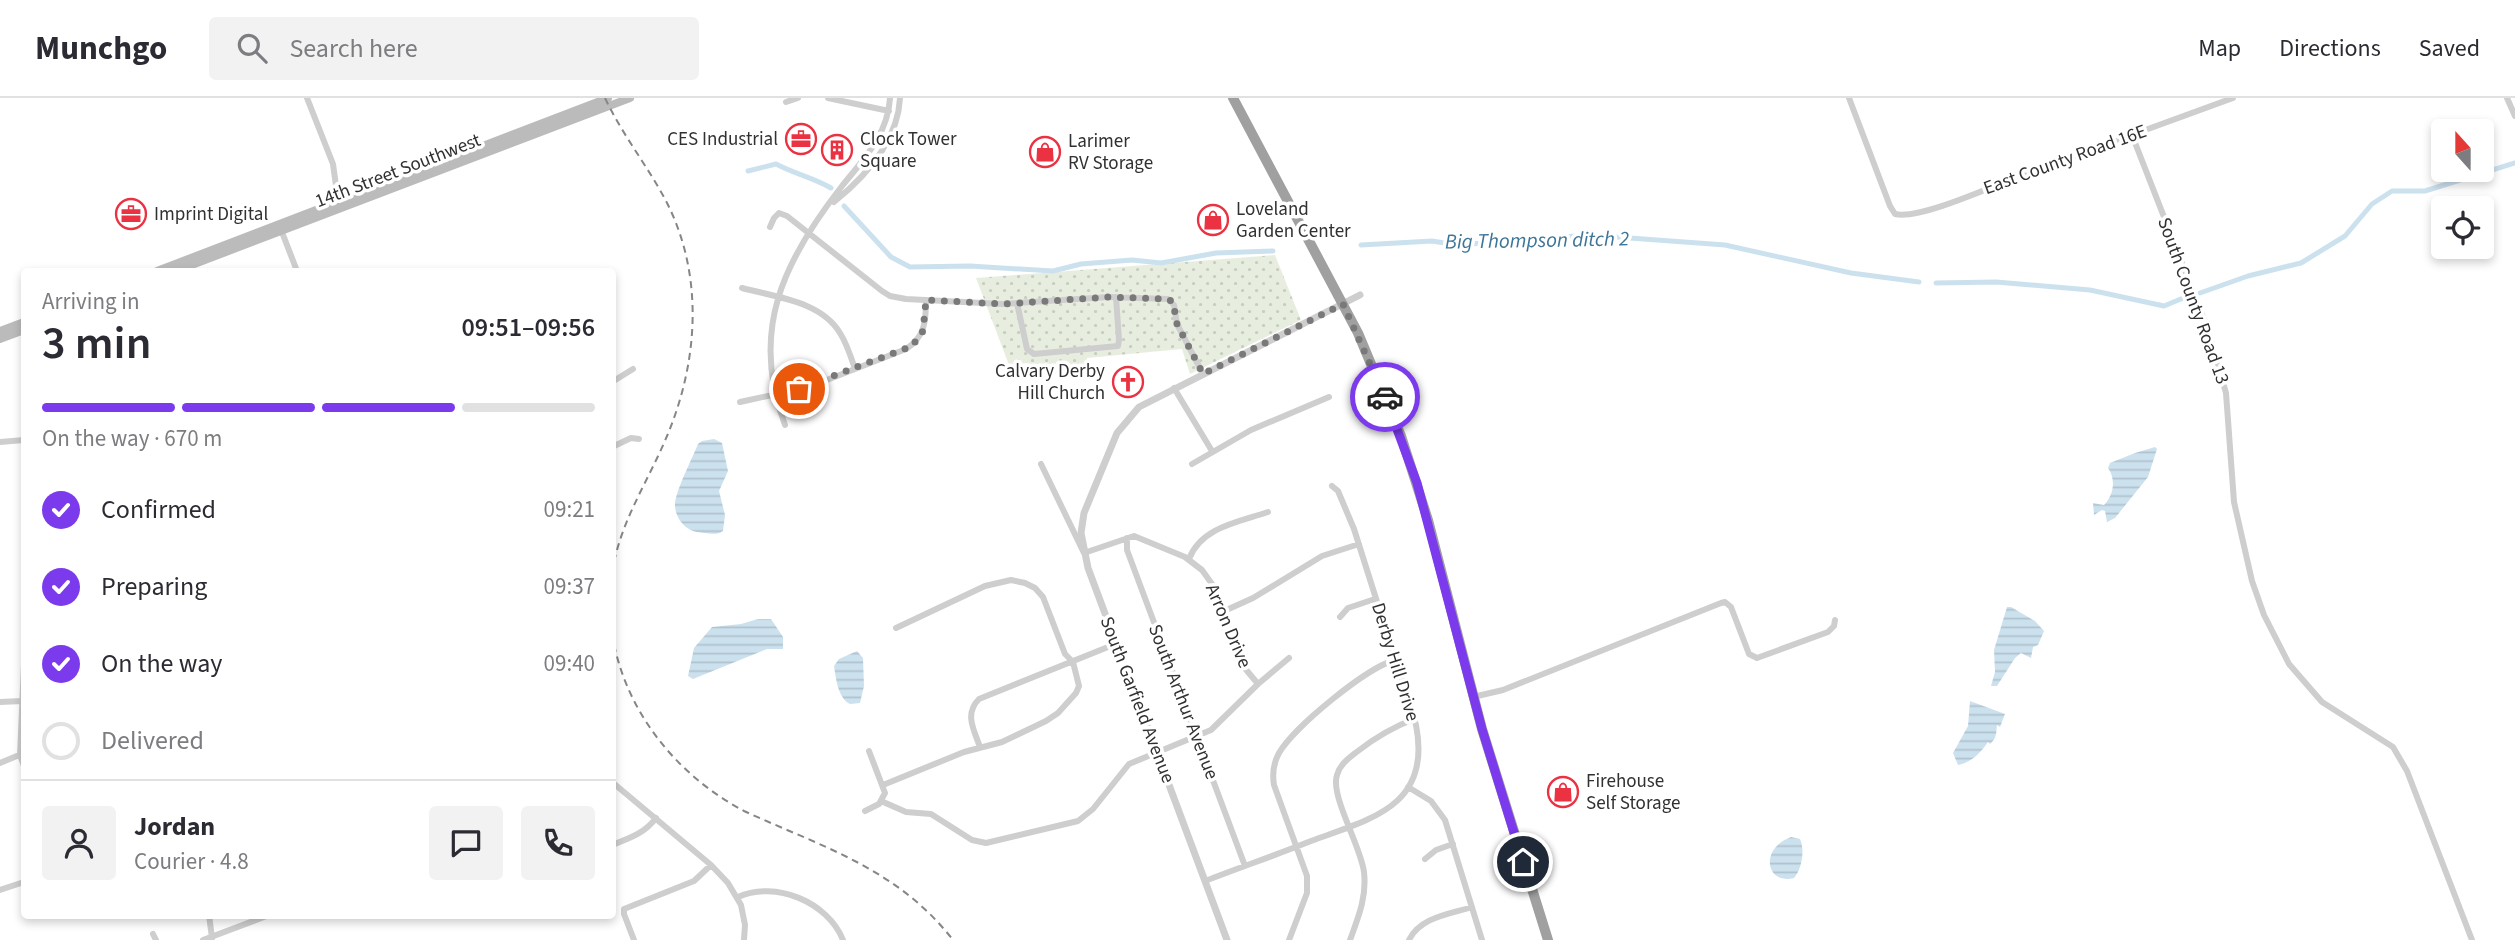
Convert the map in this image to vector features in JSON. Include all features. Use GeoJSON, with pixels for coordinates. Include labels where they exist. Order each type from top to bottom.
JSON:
{"type":"FeatureCollection","features":[{"type":"Feature","properties":{"kind":"highway"},"geometry":{"type":"LineString","coordinates":[[1233,98],[1343,304],[1401,436],[1417,483],[1473,697],[1548,940]]}},
{"type":"Feature","properties":{"kind":"main road","name":"14th Street Southwest"},"geometry":{"type":"LineString","coordinates":[[166,268],[343,204],[608,98]]}},
{"type":"Feature","properties":{"kind":"main road","name":"14th Street Southwest"},"geometry":{"type":"LineString","coordinates":[[587,106],[630,98]]}},
{"type":"Feature","properties":{"kind":"main road","name":"14th Street Southwest"},"geometry":{"type":"LineString","coordinates":[[183,268],[280,228]]}},
{"type":"Feature","properties":{"kind":"main road"},"geometry":{"type":"LineString","coordinates":[[0,331],[21,323]]}},
{"type":"Feature","properties":{"kind":"main road"},"geometry":{"type":"LineString","coordinates":[[0,339],[21,331]]}},
{"type":"Feature","properties":{"kind":"street"},"geometry":{"type":"LineString","coordinates":[[307,98],[333,164],[336,186],[343,204]]}},
{"type":"Feature","properties":{"kind":"street"},"geometry":{"type":"LineString","coordinates":[[786,102],[798,98]]}},
{"type":"Feature","properties":{"kind":"street"},"geometry":{"type":"LineString","coordinates":[[828,98],[889,111]]}},
{"type":"Feature","properties":{"kind":"street"},"geometry":{"type":"LineString","coordinates":[[785,425],[775,394],[771,351],[771,331],[778,298],[794,254],[875,145],[889,111],[890,98]]}},
{"type":"Feature","properties":{"kind":"street"},"geometry":{"type":"LineString","coordinates":[[830,205],[866,172],[880,155],[893,131],[900,98]]}},
{"type":"Feature","properties":{"kind":"street","name":"East County Road 16E"},"geometry":{"type":"LineString","coordinates":[[1850,98],[1895,214],[1908,216],[2233,98]]}},
{"type":"Feature","properties":{"kind":"street"},"geometry":{"type":"LineString","coordinates":[[2507,98],[2515,117]]}},
{"type":"Feature","properties":{"kind":"street","name":"South County Road 13"},"geometry":{"type":"LineString","coordinates":[[2132,135],[2207,327],[2226,393],[2234,502],[2252,581],[2264,615],[2288,664],[2322,702],[2393,747],[2407,771],[2472,940]]}},
{"type":"Feature","properties":{"kind":"street"},"geometry":{"type":"LineString","coordinates":[[770,227],[779,213],[788,216],[890,296],[983,303],[1116,297],[1171,300],[1177,324],[1203,374]]}},
{"type":"Feature","properties":{"kind":"street"},"geometry":{"type":"LineString","coordinates":[[280,228],[296,268]]}},
{"type":"Feature","properties":{"kind":"street"},"geometry":{"type":"LineString","coordinates":[[742,288],[806,305],[827,318],[842,335],[855,369]]}},
{"type":"Feature","properties":{"kind":"street"},"geometry":{"type":"LineString","coordinates":[[1128,538],[1084,553],[1081,533],[1084,513],[1117,433],[1139,407],[1360,295]]}},
{"type":"Feature","properties":{"kind":"street"},"geometry":{"type":"LineString","coordinates":[[1017,303],[1027,349],[1034,355],[1118,346],[1116,297]]}},
{"type":"Feature","properties":{"kind":"street"},"geometry":{"type":"LineString","coordinates":[[740,402],[809,387],[906,349],[916,342],[925,327],[926,300]]}},
{"type":"Feature","properties":{"kind":"street"},"geometry":{"type":"LineString","coordinates":[[616,380],[634,369]]}},
{"type":"Feature","properties":{"kind":"street"},"geometry":{"type":"LineString","coordinates":[[1174,388],[1212,451]]}},
{"type":"Feature","properties":{"kind":"street"},"geometry":{"type":"LineString","coordinates":[[1192,464],[1251,430],[1329,397]]}},
{"type":"Feature","properties":{"kind":"street"},"geometry":{"type":"LineString","coordinates":[[616,445],[634,438],[639,439]]}},
{"type":"Feature","properties":{"kind":"street"},"geometry":{"type":"LineString","coordinates":[[0,442],[21,440]]}},
{"type":"Feature","properties":{"kind":"street","name":"South Garfield Avenue"},"geometry":{"type":"LineString","coordinates":[[1041,464],[1084,553],[1227,940]]}},
{"type":"Feature","properties":{"kind":"street","name":"Derby Hill Drive"},"geometry":{"type":"LineString","coordinates":[[1205,881],[1384,812],[1408,787],[1416,770],[1418,755],[1414,719],[1359,544],[1338,491],[1332,485]]}},
{"type":"Feature","properties":{"kind":"street"},"geometry":{"type":"LineString","coordinates":[[1189,559],[1197,543],[1209,533],[1268,512]]}},
{"type":"Feature","properties":{"kind":"street","name":"Arron Drive"},"geometry":{"type":"LineString","coordinates":[[1128,538],[1138,537],[1189,559],[1209,580],[1243,666],[1258,684]]}},
{"type":"Feature","properties":{"kind":"street","name":"South Arthur Avenue"},"geometry":{"type":"LineString","coordinates":[[1128,538],[1127,551],[1245,866]]}},
{"type":"Feature","properties":{"kind":"street"},"geometry":{"type":"LineString","coordinates":[[1222,612],[1253,598],[1322,556],[1359,544]]}},
{"type":"Feature","properties":{"kind":"street"},"geometry":{"type":"LineString","coordinates":[[883,785],[964,752],[1002,742],[1058,713],[1078,690],[1079,678],[1073,662],[1065,654],[1043,597],[1035,588],[1011,580],[985,586],[896,628]]}},
{"type":"Feature","properties":{"kind":"street"},"geometry":{"type":"LineString","coordinates":[[1340,617],[1348,608],[1376,598]]}},
{"type":"Feature","properties":{"kind":"street"},"geometry":{"type":"LineString","coordinates":[[1473,697],[1504,690],[1725,602],[1731,607],[1749,654],[1757,658],[1828,632],[1835,626],[1835,620]]}},
{"type":"Feature","properties":{"kind":"street"},"geometry":{"type":"LineString","coordinates":[[980,747],[970,717],[971,709],[982,696],[1073,662],[1108,647],[1115,641]]}},
{"type":"Feature","properties":{"kind":"street"},"geometry":{"type":"LineString","coordinates":[[881,801],[906,812],[931,814],[972,840],[993,843],[1078,821],[1093,809],[1129,764],[1214,728],[1258,684],[1290,658]]}},
{"type":"Feature","properties":{"kind":"street"},"geometry":{"type":"LineString","coordinates":[[1289,940],[1308,889],[1307,872],[1274,785],[1272,770],[1280,751],[1328,704],[1381,665],[1395,660]]}},
{"type":"Feature","properties":{"kind":"street"},"geometry":{"type":"LineString","coordinates":[[0,702],[21,701]]}},
{"type":"Feature","properties":{"kind":"street"},"geometry":{"type":"LineString","coordinates":[[1350,940],[1361,911],[1364,880],[1359,852],[1337,793],[1338,772],[1348,759],[1378,736],[1414,719]]}},
{"type":"Feature","properties":{"kind":"street"},"geometry":{"type":"LineString","coordinates":[[865,811],[881,801],[885,793],[869,751]]}},
{"type":"Feature","properties":{"kind":"street"},"geometry":{"type":"LineString","coordinates":[[0,762],[21,754]]}},
{"type":"Feature","properties":{"kind":"street"},"geometry":{"type":"LineString","coordinates":[[616,785],[711,865],[738,897],[745,925],[744,940]]}},
{"type":"Feature","properties":{"kind":"street"},"geometry":{"type":"LineString","coordinates":[[1408,787],[1424,795],[1436,806],[1446,824],[1482,940]]}},
{"type":"Feature","properties":{"kind":"street"},"geometry":{"type":"LineString","coordinates":[[616,843],[646,830],[656,818]]}},
{"type":"Feature","properties":{"kind":"street"},"geometry":{"type":"LineString","coordinates":[[1425,859],[1452,844]]}},
{"type":"Feature","properties":{"kind":"street"},"geometry":{"type":"LineString","coordinates":[[634,940],[624,909],[694,881],[711,865]]}},
{"type":"Feature","properties":{"kind":"street"},"geometry":{"type":"LineString","coordinates":[[0,890],[21,884]]}},
{"type":"Feature","properties":{"kind":"street"},"geometry":{"type":"LineString","coordinates":[[738,897],[757,890],[770,890],[799,899],[826,916],[836,927],[842,940]]}},
{"type":"Feature","properties":{"kind":"street"},"geometry":{"type":"LineString","coordinates":[[1409,940],[1413,932],[1423,924],[1472,907]]}},
{"type":"Feature","properties":{"kind":"street"},"geometry":{"type":"LineString","coordinates":[[210,919],[212,938]]}},
{"type":"Feature","properties":{"kind":"street"},"geometry":{"type":"LineString","coordinates":[[203,940],[248,919]]}},
{"type":"Feature","properties":{"kind":"green space"},"geometry":{"type":"Polygon","coordinates":[[[1275,255],[1301,320],[1190,374],[1182,349],[1087,358],[1085,371],[1032,375],[1027,363],[1009,365],[976,278],[1275,255]]]}},
{"type":"Feature","properties":{"kind":"water"},"geometry":{"type":"Polygon","coordinates":[[[714,439],[722,443],[728,471],[719,491],[725,515],[723,531],[711,534],[692,531],[684,525],[676,513],[675,503],[698,444],[714,439]]]}},
{"type":"Feature","properties":{"kind":"water"},"geometry":{"type":"Polygon","coordinates":[[[2155,447],[2157,449],[2148,477],[2115,518],[2107,522],[2105,511],[2102,510],[2094,515],[2093,503],[2104,505],[2112,492],[2113,482],[2108,468],[2110,463],[2155,447]]]}},
{"type":"Feature","properties":{"kind":"water"},"geometry":{"type":"Polygon","coordinates":[[[2007,607],[2035,621],[2044,631],[2038,645],[2033,647],[2031,658],[2021,653],[1997,686],[1991,686],[1995,672],[1994,650],[2007,607]]]}},
{"type":"Feature","properties":{"kind":"water"},"geometry":{"type":"Polygon","coordinates":[[[771,619],[783,637],[783,649],[767,649],[693,679],[688,676],[694,648],[712,627],[771,619]]]}},
{"type":"Feature","properties":{"kind":"water"},"geometry":{"type":"Polygon","coordinates":[[[857,651],[863,658],[864,686],[860,703],[850,704],[840,693],[834,666],[839,659],[857,651]]]}},
{"type":"Feature","properties":{"kind":"water"},"geometry":{"type":"Polygon","coordinates":[[[1970,701],[2005,714],[2000,727],[1997,725],[1992,742],[1988,742],[1971,760],[1958,765],[1953,753],[1968,726],[1970,701]]]}},
{"type":"Feature","properties":{"kind":"water"},"geometry":{"type":"Polygon","coordinates":[[[1791,837],[1800,839],[1802,859],[1794,878],[1785,879],[1772,871],[1771,857],[1781,842],[1791,837]]]}},
{"type":"Feature","properties":{"kind":"waterway","name":"Big Thompson ditch 2"},"geometry":{"type":"LineString","coordinates":[[2200,293],[2248,276],[2301,263],[2345,236],[2372,204],[2392,191],[2425,191],[2515,163]]}},
{"type":"Feature","properties":{"kind":"waterway","name":"Big Thompson ditch 2"},"geometry":{"type":"LineString","coordinates":[[748,171],[776,164],[831,188]]}},
{"type":"Feature","properties":{"kind":"waterway","name":"Big Thompson ditch 2"},"geometry":{"type":"LineString","coordinates":[[844,206],[891,257],[910,267],[970,266],[1053,271],[1081,264],[1132,260],[1161,263],[1216,253],[1273,251]]}},
{"type":"Feature","properties":{"kind":"waterway","name":"Big Thompson ditch 2"},"geometry":{"type":"LineString","coordinates":[[1361,245],[1432,241],[1457,245],[1589,235],[1725,245],[1851,273],[1919,282]]}},
{"type":"Feature","properties":{"kind":"waterway","name":"Big Thompson ditch 2"},"geometry":{"type":"LineString","coordinates":[[1936,283],[1996,282],[2090,290],[2164,306],[2188,296]]}},
{"type":"Feature","properties":{"kind":"railway"},"geometry":{"type":"LineString","coordinates":[[605,98],[665,199],[678,227],[691,286],[693,317],[691,347],[678,407],[627,520],[616,555]]}},
{"type":"Feature","properties":{"kind":"railway"},"geometry":{"type":"LineString","coordinates":[[616,652],[628,688],[641,714],[657,737],[696,779],[744,811],[830,849],[883,877],[931,915],[953,940]]}},
{"type":"Feature","properties":{"kind":"way so far"},"geometry":{"type":"LineString","coordinates":[[799,389],[912,346],[925,327],[926,300],[1003,304],[1132,296],[1168,299],[1173,302],[1177,324],[1203,374],[1343,304],[1385,397]]}},
{"type":"Feature","properties":{"kind":"place","name":"CES Industrial"},"geometry":{"type":"Point","coordinates":[801,139]}},
{"type":"Feature","properties":{"kind":"place","name":"Clock Tower Square"},"geometry":{"type":"Point","coordinates":[837,150]}},
{"type":"Feature","properties":{"kind":"place","name":"Larimer RV Storage"},"geometry":{"type":"Point","coordinates":[1045,152]}},
{"type":"Feature","properties":{"kind":"place","name":"Imprint Digital"},"geometry":{"type":"Point","coordinates":[131,214]}},
{"type":"Feature","properties":{"kind":"place","name":"Loveland Garden Center"},"geometry":{"type":"Point","coordinates":[1213,220]}},
{"type":"Feature","properties":{"kind":"place","name":"Calvary Derby Hill Church"},"geometry":{"type":"Point","coordinates":[1128,382]}},
{"type":"Feature","properties":{"kind":"place","name":"Firehouse Self Storage"},"geometry":{"type":"Point","coordinates":[1563,792]}},
{"type":"Feature","properties":{"kind":"route"},"geometry":{"type":"LineString","coordinates":[[1385,397],[1401,436],[1428,520],[1482,729],[1523,862]]}}]}
